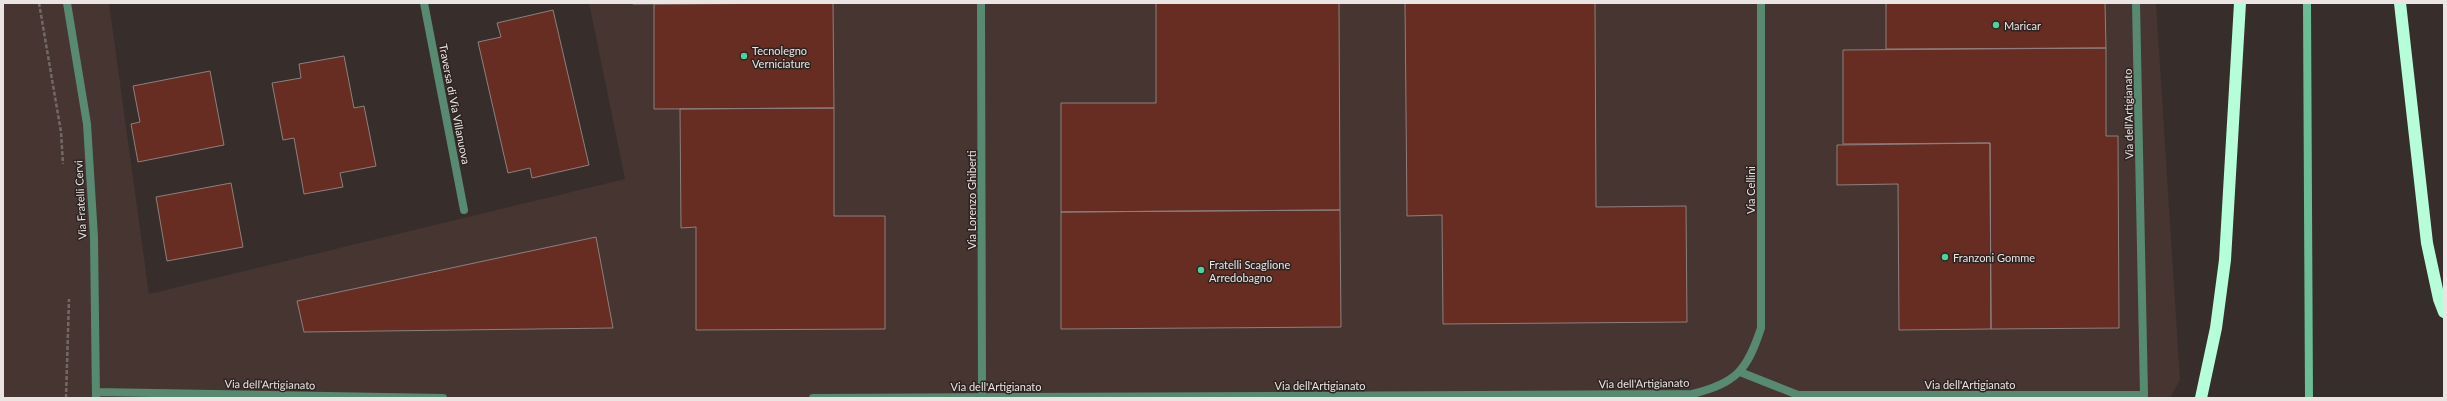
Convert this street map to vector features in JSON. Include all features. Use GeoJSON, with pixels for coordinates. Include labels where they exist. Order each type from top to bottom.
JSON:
{"type":"FeatureCollection","features":[{"type":"Feature","properties":{"kind":"highway"},"geometry":{"type":"LineString","coordinates":[[2200,398],[2216,328],[2225,260],[2240,3]]}},
{"type":"Feature","properties":{"kind":"highway"},"geometry":{"type":"LineString","coordinates":[[2400,3],[2427,243],[2439,299],[2444,312]]}},
{"type":"Feature","properties":{"kind":"street","name":"Via Fratelli Cervi"},"geometry":{"type":"LineString","coordinates":[[67,3],[87,124],[94,237],[96,395]]}},
{"type":"Feature","properties":{"kind":"street","name":"Traversa di Via Villanuova"},"geometry":{"type":"LineString","coordinates":[[424,3],[464,210]]}},
{"type":"Feature","properties":{"kind":"street","name":"Via Lorenzo Ghiberti"},"geometry":{"type":"LineString","coordinates":[[981,3],[982,397]]}},
{"type":"Feature","properties":{"kind":"street","name":"Via Cellini"},"geometry":{"type":"LineString","coordinates":[[1740,372],[1752,357],[1761,328],[1761,3]]}},
{"type":"Feature","properties":{"kind":"street","name":"Via dell'Artigianato"},"geometry":{"type":"LineString","coordinates":[[813,398],[1692,394],[1718,388],[1740,372],[1798,395],[2144,396],[2136,3]]}},
{"type":"Feature","properties":{"kind":"street"},"geometry":{"type":"LineString","coordinates":[[2307,3],[2309,398]]}},
{"type":"Feature","properties":{"kind":"street","name":"Via dell'Artigianato"},"geometry":{"type":"LineString","coordinates":[[96,395],[443,398]]}},
{"type":"Feature","properties":{"kind":"path"},"geometry":{"type":"LineString","coordinates":[[39,3],[61,132],[64,169]]}},
{"type":"Feature","properties":{"kind":"path"},"geometry":{"type":"LineString","coordinates":[[66,398],[69,297]]}},
{"type":"Feature","properties":{"kind":"shaded area"},"geometry":{"type":"Polygon","coordinates":[[[3,3],[109,3],[149,294],[625,179],[589,3],[2156,3],[2180,380],[2170,398],[3,398],[3,3]]]}},
{"type":"Feature","properties":{"kind":"building"},"geometry":{"type":"Polygon","coordinates":[[[633,3],[823,3],[633,4],[633,3]]]}},
{"type":"Feature","properties":{"kind":"building","name":"Tecnolegno Verniciature"},"geometry":{"type":"Polygon","coordinates":[[[833,3],[834,108],[654,109],[654,4],[833,3]]]}},
{"type":"Feature","properties":{"kind":"building"},"geometry":{"type":"Polygon","coordinates":[[[1156,3],[1339,3],[1340,210],[1061,212],[1061,103],[1156,103],[1156,3]]]}},
{"type":"Feature","properties":{"kind":"building"},"geometry":{"type":"Polygon","coordinates":[[[1405,3],[1595,3],[1596,207],[1686,206],[1687,322],[1443,324],[1442,215],[1407,216],[1405,3]]]}},
{"type":"Feature","properties":{"kind":"building","name":"Maricar"},"geometry":{"type":"Polygon","coordinates":[[[1886,3],[2105,3],[2106,48],[1886,49],[1886,3]]]}},
{"type":"Feature","properties":{"kind":"building"},"geometry":{"type":"Polygon","coordinates":[[[553,10],[589,165],[532,178],[530,168],[508,173],[478,42],[501,37],[497,23],[553,10]]]}},
{"type":"Feature","properties":{"kind":"building"},"geometry":{"type":"Polygon","coordinates":[[[2106,48],[2106,136],[2118,136],[2119,328],[1991,329],[1990,143],[1843,144],[1843,50],[2106,48]]]}},
{"type":"Feature","properties":{"kind":"building"},"geometry":{"type":"Polygon","coordinates":[[[344,56],[354,108],[364,106],[376,166],[340,173],[343,187],[304,194],[294,138],[283,140],[272,83],[301,78],[299,64],[344,56]]]}},
{"type":"Feature","properties":{"kind":"building"},"geometry":{"type":"Polygon","coordinates":[[[210,71],[224,145],[138,162],[131,124],[140,122],[133,86],[210,71]]]}},
{"type":"Feature","properties":{"kind":"building"},"geometry":{"type":"Polygon","coordinates":[[[834,108],[834,216],[885,216],[885,329],[696,330],[696,227],[681,228],[680,109],[834,108]]]}},
{"type":"Feature","properties":{"kind":"building","name":"Franzoni Gomme"},"geometry":{"type":"Polygon","coordinates":[[[1990,143],[1991,329],[1899,330],[1898,184],[1837,185],[1837,145],[1990,143]]]}},
{"type":"Feature","properties":{"kind":"building"},"geometry":{"type":"Polygon","coordinates":[[[231,183],[243,247],[167,261],[156,197],[231,183]]]}},
{"type":"Feature","properties":{"kind":"building","name":"Fratelli Scaglione Arredobagno"},"geometry":{"type":"Polygon","coordinates":[[[1340,210],[1341,327],[1061,329],[1061,212],[1340,210]]]}},
{"type":"Feature","properties":{"kind":"building"},"geometry":{"type":"Polygon","coordinates":[[[596,237],[613,328],[304,332],[297,301],[596,237]]]}},
{"type":"Feature","properties":{"kind":"place","name":"Maricar"},"geometry":{"type":"Point","coordinates":[1996,25]}},
{"type":"Feature","properties":{"kind":"place","name":"Tecnolegno Verniciature"},"geometry":{"type":"Point","coordinates":[744,56]}},
{"type":"Feature","properties":{"kind":"place","name":"Franzoni Gomme"},"geometry":{"type":"Point","coordinates":[1945,257]}},
{"type":"Feature","properties":{"kind":"place","name":"Fratelli Scaglione Arredobagno"},"geometry":{"type":"Point","coordinates":[1201,270]}}]}
